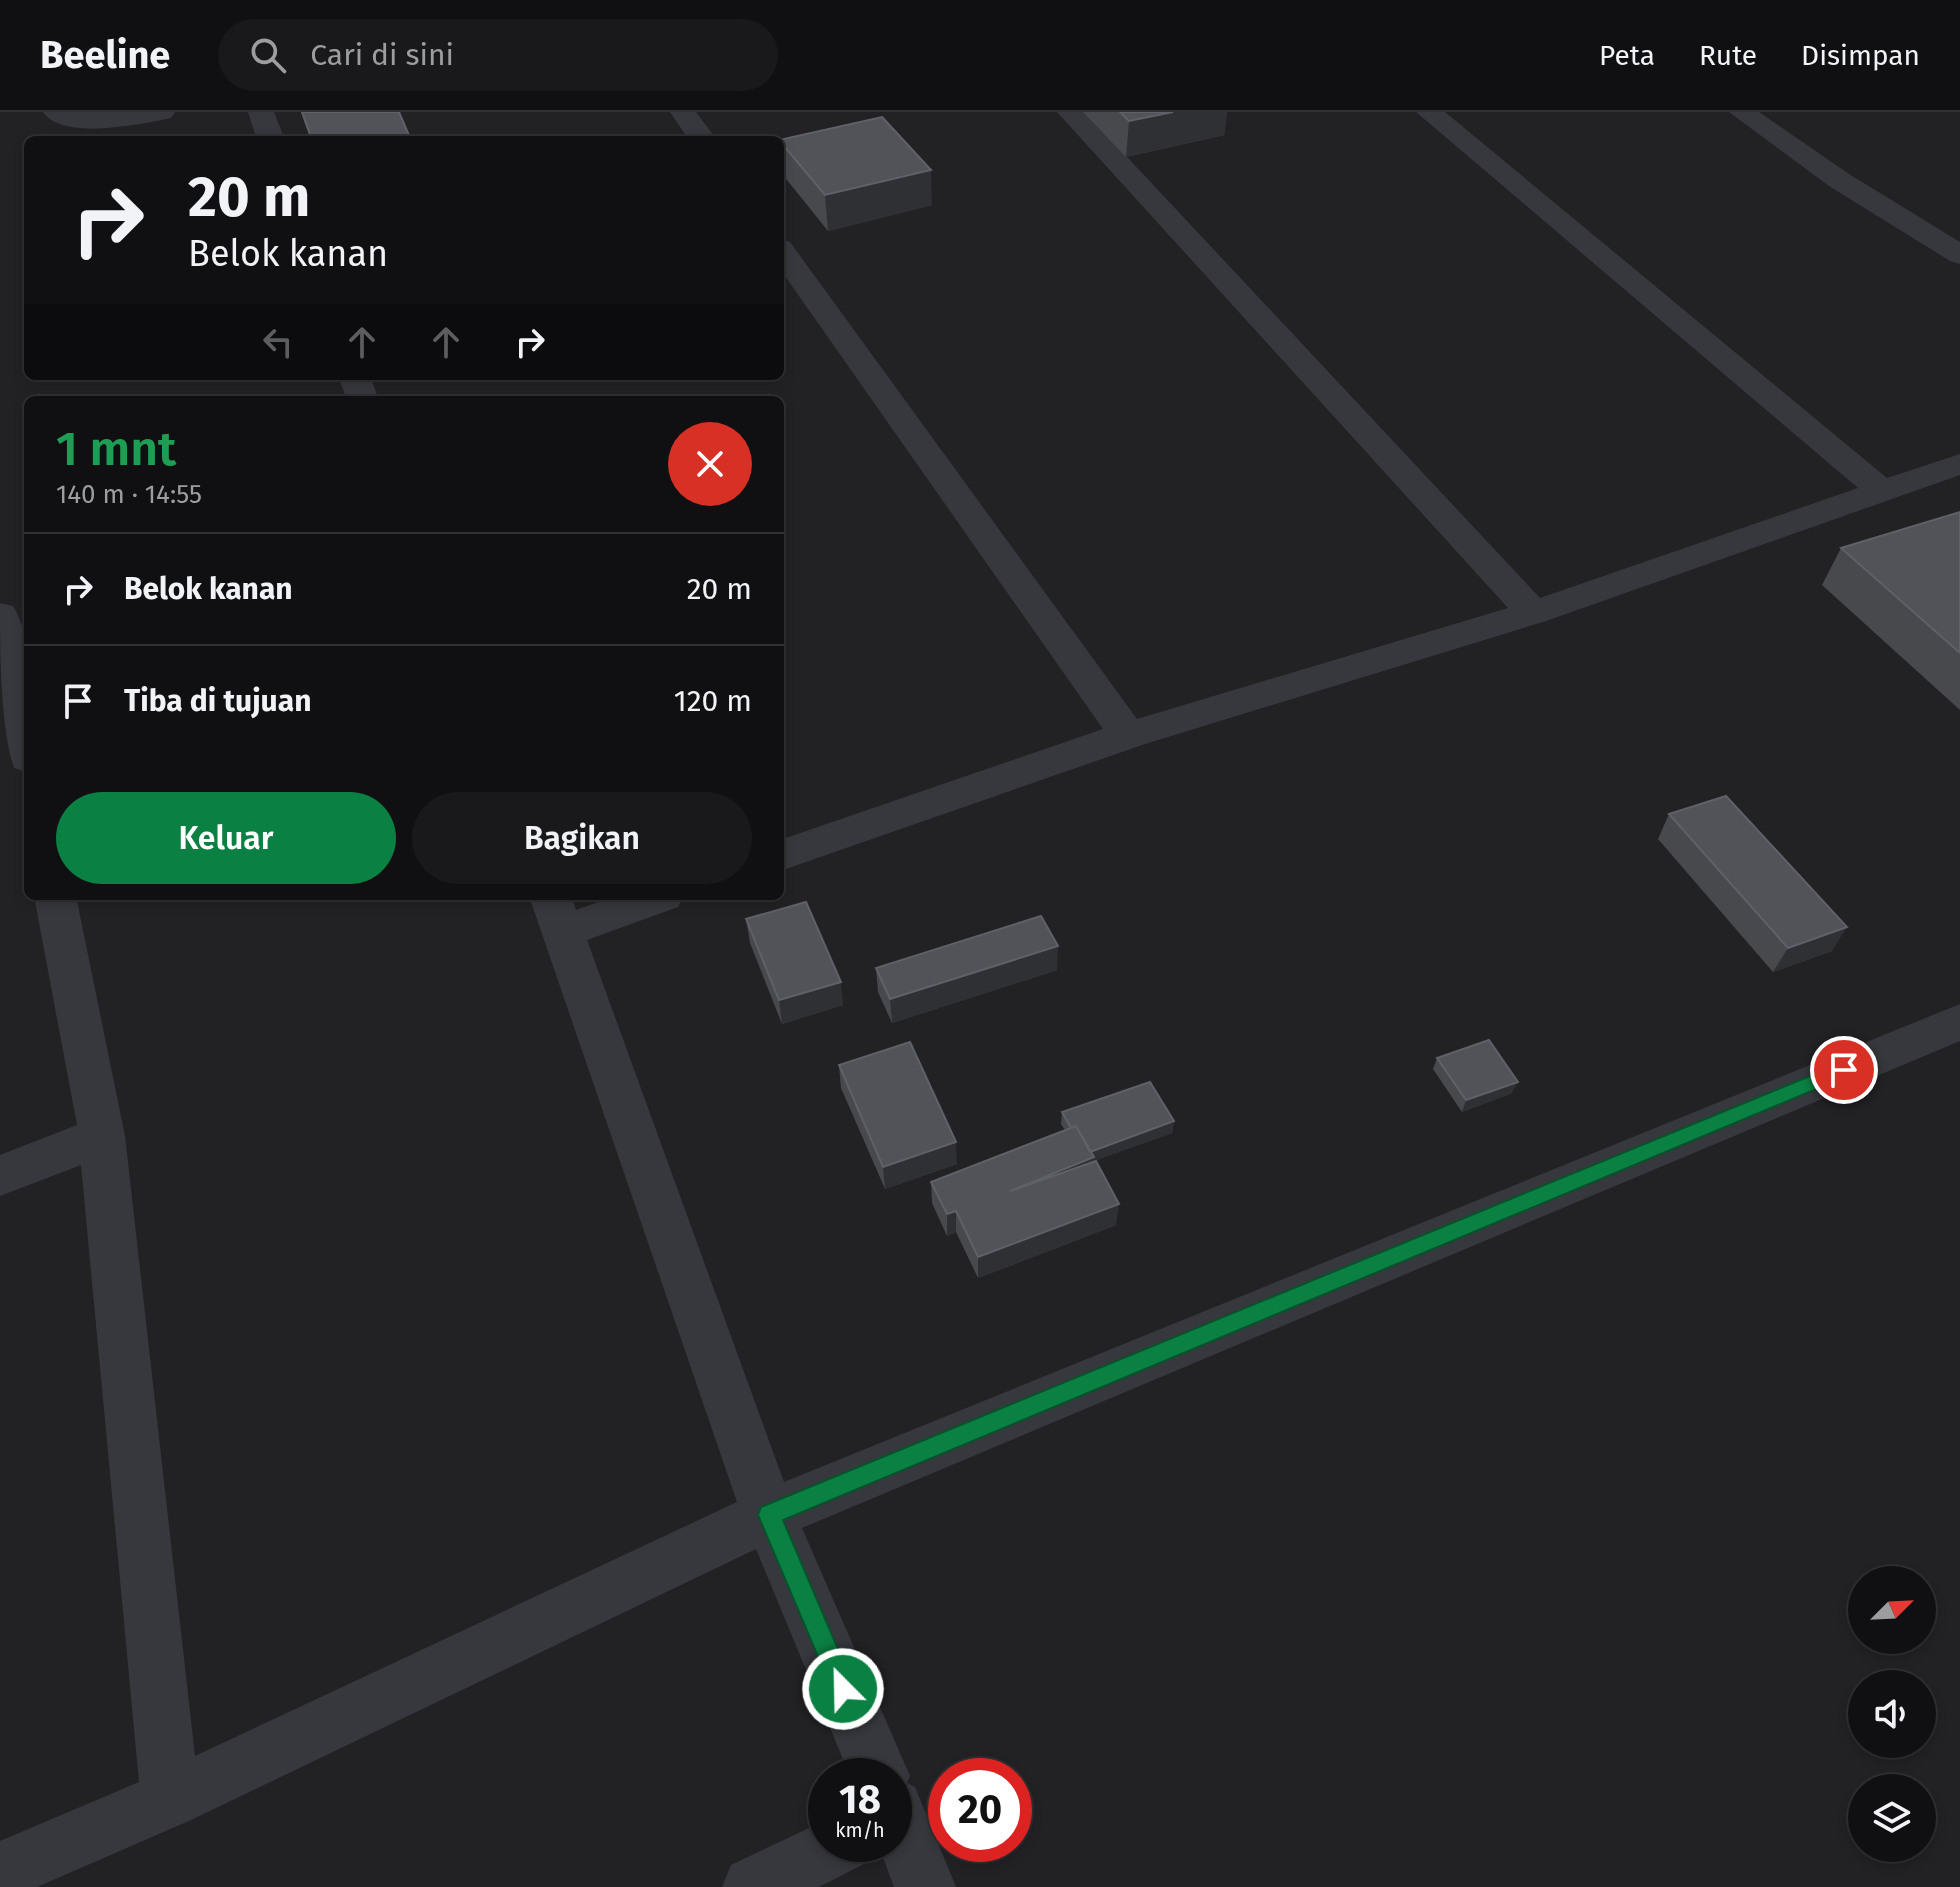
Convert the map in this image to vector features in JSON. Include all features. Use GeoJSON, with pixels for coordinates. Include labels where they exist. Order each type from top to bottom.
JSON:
{"type":"FeatureCollection","features":[{"type":"Feature","properties":{"kind":"lane"},"geometry":{"type":"LineString","coordinates":[[56,112],[64,118],[120,119],[162,112]]}},
{"type":"Feature","properties":{"kind":"lane"},"geometry":{"type":"LineString","coordinates":[[261,112],[270,136]]}},
{"type":"Feature","properties":{"kind":"lane"},"geometry":{"type":"LineString","coordinates":[[683,112],[700,136]]}},
{"type":"Feature","properties":{"kind":"lane"},"geometry":{"type":"LineString","coordinates":[[1070,112],[1533,613]]}},
{"type":"Feature","properties":{"kind":"lane"},"geometry":{"type":"LineString","coordinates":[[1429,112],[1882,491]]}},
{"type":"Feature","properties":{"kind":"lane"},"geometry":{"type":"LineString","coordinates":[[1742,112],[1839,180],[1960,255]]}},
{"type":"Feature","properties":{"kind":"lane"},"geometry":{"type":"LineString","coordinates":[[784,254],[1128,735]]}},
{"type":"Feature","properties":{"kind":"lane"},"geometry":{"type":"LineString","coordinates":[[784,855],[1128,735],[1533,613],[1960,464]]}},
{"type":"Feature","properties":{"kind":"lane"},"geometry":{"type":"LineString","coordinates":[[0,615],[24,738]]}},
{"type":"Feature","properties":{"kind":"lane"},"geometry":{"type":"LineString","coordinates":[[56,900],[102,1136],[170,1799]]}},
{"type":"Feature","properties":{"kind":"lane"},"geometry":{"type":"LineString","coordinates":[[638,900],[557,913],[769,1515],[871,1758]]}},
{"type":"Feature","properties":{"kind":"lane"},"geometry":{"type":"LineString","coordinates":[[0,1872],[170,1799],[769,1515],[1960,1022]]}},
{"type":"Feature","properties":{"kind":"lane"},"geometry":{"type":"LineString","coordinates":[[0,1176],[102,1136]]}},
{"type":"Feature","properties":{"kind":"lane"},"geometry":{"type":"LineString","coordinates":[[912,1856],[925,1887]]}},
{"type":"Feature","properties":{"kind":"lane"},"geometry":{"type":"LineString","coordinates":[[753,1887],[808,1860]]}},
{"type":"Feature","properties":{"kind":"shaded area"},"geometry":{"type":"Polygon","coordinates":[[[0,112],[1960,112],[1960,1887],[0,1887],[0,112]]]}},
{"type":"Feature","properties":{"kind":"building"},"geometry":{"type":"Polygon","coordinates":[[[302,112],[399,112],[409,136],[311,136],[302,112]]]}},
{"type":"Feature","properties":{"kind":"building"},"geometry":{"type":"Polygon","coordinates":[[[1120,112],[1173,112],[1129,121],[1120,112]]]}},
{"type":"Feature","properties":{"kind":"building"},"geometry":{"type":"Polygon","coordinates":[[[882,117],[931,170],[825,195],[784,146],[784,139],[882,117]]]}},
{"type":"Feature","properties":{"kind":"building"},"geometry":{"type":"Polygon","coordinates":[[[1960,512],[1960,653],[1841,548],[1960,512]]]}},
{"type":"Feature","properties":{"kind":"building"},"geometry":{"type":"Polygon","coordinates":[[[1726,796],[1847,927],[1788,948],[1669,814],[1726,796]]]}},
{"type":"Feature","properties":{"kind":"building"},"geometry":{"type":"Polygon","coordinates":[[[806,902],[841,982],[779,1000],[746,919],[806,902]]]}},
{"type":"Feature","properties":{"kind":"building"},"geometry":{"type":"Polygon","coordinates":[[[1041,916],[1058,946],[890,999],[876,968],[1041,916]]]}},
{"type":"Feature","properties":{"kind":"building"},"geometry":{"type":"Polygon","coordinates":[[[1489,1040],[1518,1082],[1466,1100],[1437,1058],[1489,1040]]]}},
{"type":"Feature","properties":{"kind":"building"},"geometry":{"type":"Polygon","coordinates":[[[910,1042],[956,1142],[883,1167],[839,1065],[910,1042]]]}},
{"type":"Feature","properties":{"kind":"building"},"geometry":{"type":"Polygon","coordinates":[[[1150,1082],[1174,1121],[1090,1152],[1076,1126],[1071,1128],[1062,1112],[1150,1082]]]}},
{"type":"Feature","properties":{"kind":"building"},"geometry":{"type":"Polygon","coordinates":[[[1076,1126],[1094,1157],[1010,1191],[1096,1161],[1119,1204],[978,1257],[956,1211],[947,1214],[931,1182],[1076,1126]]]}},
{"type":"Feature","properties":{"kind":"route"},"geometry":{"type":"LineString","coordinates":[[843,1689],[769,1515],[1844,1070]]}}]}
